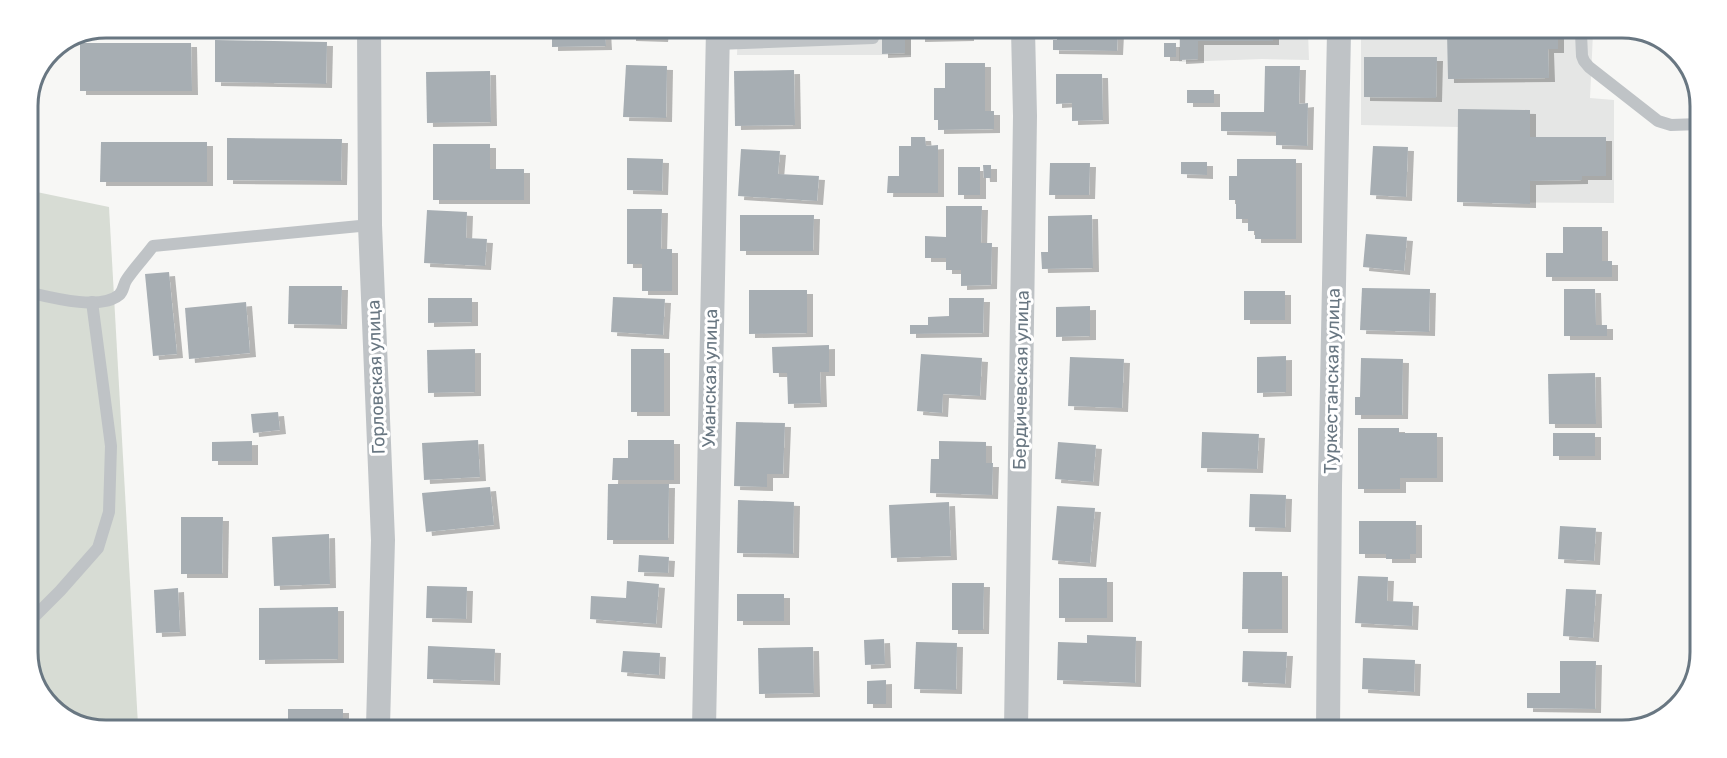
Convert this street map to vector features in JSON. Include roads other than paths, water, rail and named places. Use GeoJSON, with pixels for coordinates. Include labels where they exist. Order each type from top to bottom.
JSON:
{"type":"FeatureCollection","features":[{"type":"Feature","properties":{"kind":"street","name":"Горловская улица"},"geometry":{"type":"LineString","coordinates":[[369,38],[370,225],[383,540],[378,720]]}},
{"type":"Feature","properties":{"kind":"street","name":"Уманская улица"},"geometry":{"type":"LineString","coordinates":[[704,720],[718,38]]}},
{"type":"Feature","properties":{"kind":"street","name":"Бердичевская улица"},"geometry":{"type":"LineString","coordinates":[[1016,720],[1025,116],[1023,38]]}},
{"type":"Feature","properties":{"kind":"street","name":"Туркестанская улица"},"geometry":{"type":"LineString","coordinates":[[1328,720],[1330,474],[1339,38]]}},
{"type":"Feature","properties":{"kind":"lane"},"geometry":{"type":"LineString","coordinates":[[721,38],[731,42],[873,38]]}},
{"type":"Feature","properties":{"kind":"lane"},"geometry":{"type":"LineString","coordinates":[[1581,38],[1584,62],[1625,96],[1664,124],[1689,124]]}},
{"type":"Feature","properties":{"kind":"lane"},"geometry":{"type":"LineString","coordinates":[[38,294],[75,302],[106,301],[117,297],[123,291],[125,281],[153,246],[370,225]]}},
{"type":"Feature","properties":{"kind":"lane"},"geometry":{"type":"LineString","coordinates":[[38,613],[98,548],[109,512],[111,446],[92,302]]}}]}
